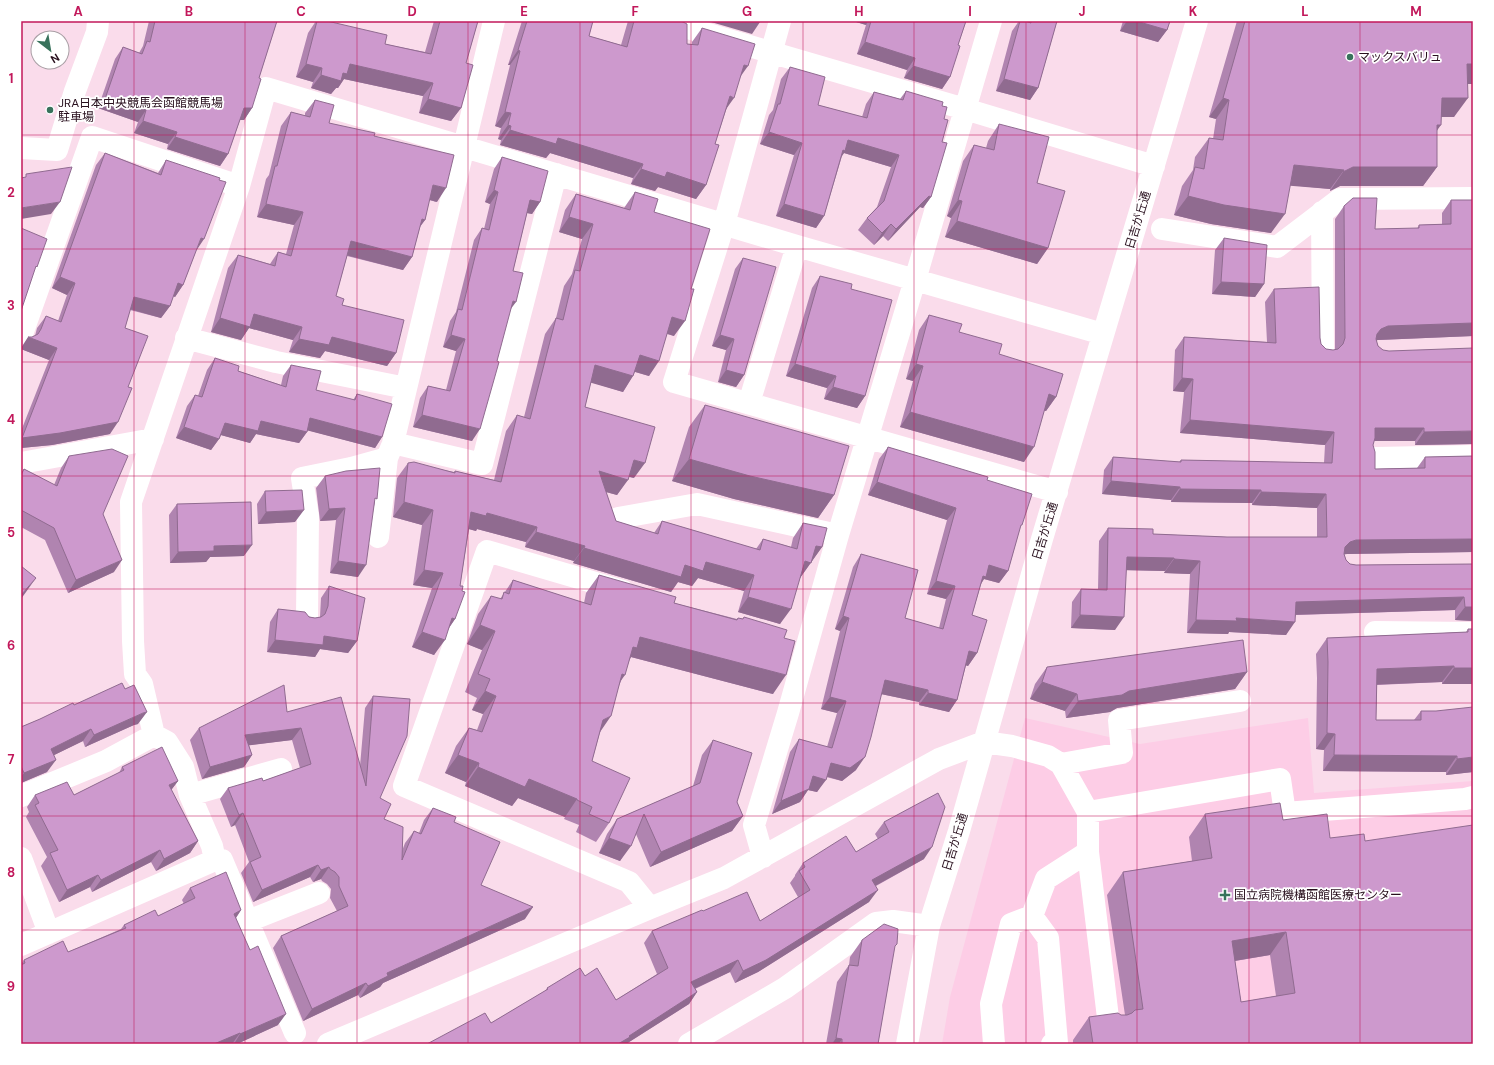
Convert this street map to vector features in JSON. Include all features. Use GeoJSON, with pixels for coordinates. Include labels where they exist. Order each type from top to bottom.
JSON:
{"type":"FeatureCollection","features":[{"type":"Feature","properties":{"kind":"street"},"geometry":{"type":"LineString","coordinates":[[21,148],[57,150],[75,91],[97,32],[98,21]]}},
{"type":"Feature","properties":{"kind":"street"},"geometry":{"type":"LineString","coordinates":[[378,537],[390,450],[494,21]]}},
{"type":"Feature","properties":{"kind":"street"},"geometry":{"type":"LineString","coordinates":[[780,21],[724,224],[674,382],[1056,492]]}},
{"type":"Feature","properties":{"kind":"street"},"geometry":{"type":"LineString","coordinates":[[763,857],[754,825],[788,713],[799,643],[838,535],[991,21]]}},
{"type":"Feature","properties":{"kind":"street","name":"日吉が丘通"},"geometry":{"type":"LineString","coordinates":[[907,1044],[929,926],[959,831],[1056,492],[1197,21]]}},
{"type":"Feature","properties":{"kind":"street"},"geometry":{"type":"LineString","coordinates":[[674,24],[1154,166]]}},
{"type":"Feature","properties":{"kind":"street"},"geometry":{"type":"LineString","coordinates":[[154,735],[142,684],[135,674],[133,641],[131,502],[239,186],[266,88],[797,246],[1104,334]]}},
{"type":"Feature","properties":{"kind":"street"},"geometry":{"type":"LineString","coordinates":[[21,337],[92,137],[239,186]]}},
{"type":"Feature","properties":{"kind":"street"},"geometry":{"type":"LineString","coordinates":[[306,618],[308,516],[302,478],[351,468],[390,450],[482,464],[556,174]]}},
{"type":"Feature","properties":{"kind":"street"},"geometry":{"type":"LineString","coordinates":[[1162,229],[1277,247],[1340,199],[1473,198]]}},
{"type":"Feature","properties":{"kind":"street"},"geometry":{"type":"LineString","coordinates":[[1322,212],[1323,350]]}},
{"type":"Feature","properties":{"kind":"street"},"geometry":{"type":"LineString","coordinates":[[749,403],[797,246]]}},
{"type":"Feature","properties":{"kind":"street"},"geometry":{"type":"LineString","coordinates":[[186,338],[276,362],[406,388]]}},
{"type":"Feature","properties":{"kind":"street"},"geometry":{"type":"LineString","coordinates":[[21,463],[152,439]]}},
{"type":"Feature","properties":{"kind":"street"},"geometry":{"type":"LineString","coordinates":[[1376,458],[1473,456]]}},
{"type":"Feature","properties":{"kind":"street"},"geometry":{"type":"LineString","coordinates":[[618,518],[697,504],[838,535]]}},
{"type":"Feature","properties":{"kind":"street"},"geometry":{"type":"LineString","coordinates":[[639,596],[487,551],[404,786],[629,882],[650,908]]}},
{"type":"Feature","properties":{"kind":"street"},"geometry":{"type":"LineString","coordinates":[[1375,632],[1473,633]]}},
{"type":"Feature","properties":{"kind":"street"},"geometry":{"type":"LineString","coordinates":[[1060,764],[1122,753],[1119,720],[1240,701]]}},
{"type":"Feature","properties":{"kind":"street"},"geometry":{"type":"LineString","coordinates":[[154,735],[168,742],[183,767],[190,795],[212,846],[214,860]]}},
{"type":"Feature","properties":{"kind":"street"},"geometry":{"type":"LineString","coordinates":[[21,796],[106,760],[154,735]]}},
{"type":"Feature","properties":{"kind":"street"},"geometry":{"type":"LineString","coordinates":[[328,1044],[724,878],[939,759],[984,742],[1012,746],[1048,756],[1060,764],[1088,812],[1088,852],[1109,1026]]}},
{"type":"Feature","properties":{"kind":"street"},"geometry":{"type":"LineString","coordinates":[[190,795],[281,769]]}},
{"type":"Feature","properties":{"kind":"street"},"geometry":{"type":"LineString","coordinates":[[1088,812],[1280,779],[1285,813],[1465,799],[1473,797]]}},
{"type":"Feature","properties":{"kind":"street"},"geometry":{"type":"LineString","coordinates":[[994,1044],[991,1004],[1011,924],[1032,916],[1046,879],[1088,852]]}},
{"type":"Feature","properties":{"kind":"street"},"geometry":{"type":"LineString","coordinates":[[21,858],[49,933]]}},
{"type":"Feature","properties":{"kind":"street"},"geometry":{"type":"LineString","coordinates":[[21,945],[214,860],[222,860],[295,1032]]}},
{"type":"Feature","properties":{"kind":"street"},"geometry":{"type":"LineString","coordinates":[[248,921],[319,893]]}},
{"type":"Feature","properties":{"kind":"street"},"geometry":{"type":"LineString","coordinates":[[1032,916],[1048,938],[1057,1043],[1052,1044]]}},
{"type":"Feature","properties":{"kind":"street"},"geometry":{"type":"LineString","coordinates":[[689,1044],[785,988],[876,923],[893,921],[929,926]]}},
{"type":"Feature","properties":{"kind":"shaded area","name":"国立病院機構函館医療センター"},"geometry":{"type":"Polygon","coordinates":[[[1025,718],[1140,744],[1308,718],[1314,793],[1473,781],[1473,1044],[942,1044],[950,997],[1025,718]]]}},
{"type":"Feature","properties":{"kind":"building"},"geometry":{"type":"Polygon","coordinates":[[[155,21],[277,21],[259,78],[261,79],[252,108],[244,108],[228,154],[175,137],[177,132],[143,121],[146,110],[106,96],[123,47],[142,54],[147,41],[150,42],[155,21]]]}},
{"type":"Feature","properties":{"kind":"building"},"geometry":{"type":"Polygon","coordinates":[[[317,21],[327,21],[387,35],[385,44],[431,54],[440,21],[478,21],[466,63],[473,65],[461,108],[428,99],[433,83],[350,64],[347,74],[343,73],[341,81],[321,75],[322,68],[306,64],[317,21]]]}},
{"type":"Feature","properties":{"kind":"building"},"geometry":{"type":"Polygon","coordinates":[[[527,21],[593,21],[589,36],[627,47],[634,21],[681,21],[687,24],[687,44],[698,45],[702,28],[755,44],[748,66],[744,65],[734,98],[730,96],[715,144],[719,145],[706,185],[667,172],[665,177],[641,169],[643,164],[558,138],[556,144],[510,130],[511,126],[508,125],[511,113],[505,112],[520,51],[518,50],[527,21]]]}},
{"type":"Feature","properties":{"kind":"building"},"geometry":{"type":"Polygon","coordinates":[[[871,21],[966,21],[950,77],[913,66],[915,58],[865,42],[871,21]]]}},
{"type":"Feature","properties":{"kind":"building"},"geometry":{"type":"Polygon","coordinates":[[[1020,21],[1031,23],[1031,21],[1057,21],[1038,88],[1004,79],[1020,21]]]}},
{"type":"Feature","properties":{"kind":"building"},"geometry":{"type":"Polygon","coordinates":[[[1136,21],[1170,21],[1167,30],[1136,21]]]}},
{"type":"Feature","properties":{"kind":"building"},"geometry":{"type":"Polygon","coordinates":[[[1245,21],[1473,21],[1473,64],[1467,64],[1468,98],[1442,98],[1441,125],[1437,125],[1437,167],[1353,167],[1343,172],[1344,170],[1294,165],[1285,214],[1224,205],[1188,196],[1195,167],[1204,169],[1209,138],[1223,140],[1229,100],[1223,98],[1245,21]]]}},
{"type":"Feature","properties":{"kind":"building"},"geometry":{"type":"Polygon","coordinates":[[[790,67],[825,77],[818,105],[867,118],[874,92],[903,100],[906,91],[943,102],[942,106],[947,107],[944,119],[948,120],[942,142],[947,143],[931,197],[929,196],[896,229],[891,224],[882,233],[867,218],[884,201],[899,155],[848,140],[845,151],[843,150],[824,216],[784,204],[802,143],[769,132],[778,104],[780,104],[790,67]]]}},
{"type":"Feature","properties":{"kind":"building"},"geometry":{"type":"Polygon","coordinates":[[[315,100],[334,105],[329,123],[375,133],[374,136],[454,155],[446,188],[433,185],[425,220],[422,219],[412,257],[351,241],[336,296],[344,299],[342,305],[404,320],[396,353],[332,337],[329,345],[299,339],[302,327],[254,314],[250,327],[220,318],[238,255],[275,266],[278,252],[291,256],[303,212],[266,204],[275,166],[277,166],[291,112],[310,117],[315,100]]]}},
{"type":"Feature","properties":{"kind":"building"},"geometry":{"type":"Polygon","coordinates":[[[999,124],[1049,137],[1037,183],[1065,191],[1048,248],[957,221],[962,201],[958,200],[974,145],[994,150],[999,124]]]}},
{"type":"Feature","properties":{"kind":"building"},"geometry":{"type":"Polygon","coordinates":[[[105,153],[161,175],[166,160],[220,178],[219,180],[226,182],[204,239],[201,238],[183,285],[178,283],[170,306],[134,297],[125,328],[148,336],[128,387],[132,388],[118,422],[60,433],[22,438],[57,348],[28,337],[38,334],[46,316],[61,322],[75,283],[60,277],[105,153]]]}},
{"type":"Feature","properties":{"kind":"building"},"geometry":{"type":"Polygon","coordinates":[[[502,157],[548,171],[540,202],[530,200],[513,271],[523,273],[516,302],[513,301],[497,361],[499,362],[480,429],[422,415],[428,386],[450,391],[465,339],[451,335],[458,309],[462,310],[482,228],[489,230],[498,192],[494,190],[502,157]]]}},
{"type":"Feature","properties":{"kind":"building"},"geometry":{"type":"Polygon","coordinates":[[[72,167],[60,202],[21,208],[21,178],[26,177],[26,174],[72,167]]]}},
{"type":"Feature","properties":{"kind":"building"},"geometry":{"type":"Polygon","coordinates":[[[635,192],[658,199],[654,212],[710,229],[691,289],[694,289],[685,321],[672,317],[659,361],[640,355],[633,376],[595,365],[585,407],[655,427],[645,463],[634,460],[628,480],[599,471],[616,521],[658,534],[662,521],[760,550],[763,539],[797,549],[803,523],[827,528],[822,547],[816,546],[811,563],[805,561],[791,609],[748,597],[754,575],[706,562],[703,571],[685,565],[681,577],[536,532],[537,527],[487,513],[486,516],[471,512],[460,586],[463,586],[462,591],[465,592],[455,619],[452,618],[445,640],[422,632],[443,573],[424,570],[433,510],[404,502],[408,463],[414,462],[455,473],[455,471],[501,482],[517,415],[530,419],[556,318],[563,320],[575,270],[580,271],[593,224],[569,217],[576,194],[630,210],[635,192]]]}},
{"type":"Feature","properties":{"kind":"building"},"geometry":{"type":"Polygon","coordinates":[[[1353,198],[1377,198],[1375,229],[1419,228],[1419,225],[1451,224],[1451,200],[1473,200],[1473,323],[1388,326],[1381,329],[1377,334],[1376,339],[1378,346],[1383,350],[1389,351],[1473,348],[1473,431],[1424,432],[1424,428],[1375,428],[1373,445],[1375,452],[1375,469],[1425,468],[1425,457],[1473,456],[1473,539],[1356,540],[1350,542],[1345,547],[1344,554],[1346,560],[1350,564],[1356,565],[1473,564],[1473,607],[1465,607],[1464,597],[1296,602],[1295,622],[1236,618],[1237,621],[1196,620],[1200,561],[1174,558],[1127,557],[1124,617],[1080,615],[1081,589],[1107,590],[1108,528],[1153,529],[1153,534],[1227,537],[1327,537],[1326,494],[1261,492],[1261,490],[1180,489],[1180,487],[1111,481],[1113,457],[1181,462],[1181,460],[1332,463],[1334,432],[1190,420],[1193,379],[1182,378],[1184,337],[1276,343],[1274,289],[1319,287],[1321,344],[1326,349],[1338,349],[1343,344],[1345,338],[1344,206],[1353,198]]]}},
{"type":"Feature","properties":{"kind":"building"},"geometry":{"type":"Polygon","coordinates":[[[21,228],[47,239],[21,311],[21,228]]]}},
{"type":"Feature","properties":{"kind":"building"},"geometry":{"type":"Polygon","coordinates":[[[1224,238],[1267,245],[1264,284],[1221,282],[1224,238]]]}},
{"type":"Feature","properties":{"kind":"building"},"geometry":{"type":"Polygon","coordinates":[[[743,258],[776,267],[744,375],[726,370],[734,339],[720,335],[743,258]]]}},
{"type":"Feature","properties":{"kind":"building"},"geometry":{"type":"Polygon","coordinates":[[[820,276],[852,284],[851,289],[892,300],[865,396],[833,387],[836,376],[795,364],[820,276]]]}},
{"type":"Feature","properties":{"kind":"building"},"geometry":{"type":"Polygon","coordinates":[[[929,315],[962,324],[959,332],[1002,344],[999,354],[1063,374],[1056,397],[1049,394],[1034,447],[910,412],[923,366],[916,364],[929,315]]]}},
{"type":"Feature","properties":{"kind":"building"},"geometry":{"type":"Polygon","coordinates":[[[215,358],[239,366],[238,371],[286,387],[291,365],[321,371],[316,390],[355,400],[357,394],[392,404],[382,437],[310,418],[307,432],[261,421],[258,431],[225,423],[219,439],[184,427],[195,395],[202,397],[215,358]]]}},
{"type":"Feature","properties":{"kind":"building"},"geometry":{"type":"Polygon","coordinates":[[[705,405],[849,446],[834,495],[750,476],[689,459],[705,405]]]}},
{"type":"Feature","properties":{"kind":"building"},"geometry":{"type":"Polygon","coordinates":[[[888,447],[988,477],[987,480],[1032,494],[1021,525],[1008,571],[989,565],[986,577],[983,576],[972,615],[987,620],[977,653],[969,651],[957,700],[928,693],[928,690],[885,680],[865,757],[850,768],[831,763],[826,780],[813,776],[809,789],[781,801],[799,739],[832,748],[846,701],[830,697],[849,618],[843,616],[861,554],[918,570],[905,618],[943,629],[955,586],[936,581],[956,508],[877,482],[888,447]]]}},
{"type":"Feature","properties":{"kind":"building"},"geometry":{"type":"Polygon","coordinates":[[[112,449],[128,456],[103,514],[122,560],[76,580],[54,528],[21,510],[21,475],[24,469],[57,486],[69,456],[112,449]]]}},
{"type":"Feature","properties":{"kind":"building"},"geometry":{"type":"Polygon","coordinates":[[[380,468],[377,499],[375,498],[366,565],[338,561],[345,508],[329,509],[325,476],[346,471],[380,468]]]}},
{"type":"Feature","properties":{"kind":"building"},"geometry":{"type":"Polygon","coordinates":[[[302,490],[304,510],[266,512],[265,491],[302,490]]]}},
{"type":"Feature","properties":{"kind":"building"},"geometry":{"type":"Polygon","coordinates":[[[251,502],[252,545],[214,546],[214,551],[178,552],[177,504],[251,502]]]}},
{"type":"Feature","properties":{"kind":"building"},"geometry":{"type":"Polygon","coordinates":[[[21,566],[36,578],[21,595],[21,566]]]}},
{"type":"Feature","properties":{"kind":"building"},"geometry":{"type":"Polygon","coordinates":[[[599,575],[676,597],[674,603],[737,620],[738,618],[743,619],[744,617],[787,630],[784,638],[795,641],[786,675],[640,637],[637,648],[633,647],[625,675],[622,674],[611,716],[603,720],[592,761],[630,778],[609,823],[589,814],[592,807],[577,799],[529,779],[525,787],[478,767],[479,763],[458,755],[469,728],[482,732],[496,696],[485,691],[490,679],[478,674],[495,631],[480,625],[491,596],[502,599],[504,592],[509,594],[513,580],[591,605],[599,575]]]}},
{"type":"Feature","properties":{"kind":"building"},"geometry":{"type":"Polygon","coordinates":[[[329,586],[365,598],[357,641],[324,636],[323,645],[275,640],[278,609],[305,612],[309,617],[321,617],[325,614],[328,606],[329,586]]]}},
{"type":"Feature","properties":{"kind":"building"},"geometry":{"type":"Polygon","coordinates":[[[1468,629],[1473,629],[1473,668],[1454,668],[1454,666],[1377,669],[1376,720],[1421,720],[1421,711],[1473,707],[1473,757],[1457,759],[1457,756],[1334,755],[1335,734],[1327,733],[1327,638],[1468,632],[1468,629]]]}},
{"type":"Feature","properties":{"kind":"building"},"geometry":{"type":"Polygon","coordinates":[[[1243,640],[1247,672],[1129,691],[1122,695],[1078,701],[1077,694],[1042,682],[1047,667],[1243,640]]]}},
{"type":"Feature","properties":{"kind":"building"},"geometry":{"type":"Polygon","coordinates":[[[122,683],[125,689],[134,685],[147,712],[94,735],[91,729],[51,749],[56,760],[24,773],[21,766],[21,727],[73,703],[74,705],[122,683]]]}},
{"type":"Feature","properties":{"kind":"building"},"geometry":{"type":"Polygon","coordinates":[[[284,685],[287,712],[341,697],[366,786],[373,696],[410,699],[407,736],[380,798],[391,804],[384,819],[403,827],[402,860],[414,831],[421,834],[433,808],[456,817],[454,822],[500,842],[481,885],[533,907],[387,973],[388,976],[368,986],[366,983],[312,1009],[281,936],[348,906],[339,886],[339,877],[329,867],[321,870],[318,865],[262,890],[250,862],[261,857],[243,813],[239,815],[228,788],[262,778],[263,781],[311,764],[301,728],[245,735],[252,755],[210,767],[199,728],[284,685]]]}},
{"type":"Feature","properties":{"kind":"building"},"geometry":{"type":"Polygon","coordinates":[[[713,740],[752,753],[737,802],[743,816],[661,852],[644,814],[631,846],[609,838],[617,819],[700,783],[713,740]]]}},
{"type":"Feature","properties":{"kind":"building"},"geometry":{"type":"Polygon","coordinates":[[[162,747],[178,781],[169,785],[198,841],[164,859],[160,850],[101,880],[98,875],[67,890],[50,853],[58,850],[35,805],[39,803],[35,795],[67,782],[74,795],[124,770],[122,767],[162,747]]]}},
{"type":"Feature","properties":{"kind":"building"},"geometry":{"type":"Polygon","coordinates":[[[938,793],[945,807],[932,847],[872,880],[878,890],[766,960],[743,971],[738,960],[691,982],[697,992],[618,1044],[427,1044],[485,1013],[491,1023],[580,968],[585,976],[597,968],[616,1000],[668,968],[652,931],[747,892],[760,921],[810,890],[799,871],[805,867],[803,863],[846,836],[856,852],[889,832],[884,822],[938,793]]]}},
{"type":"Feature","properties":{"kind":"building"},"geometry":{"type":"Polygon","coordinates":[[[1280,803],[1283,820],[1327,814],[1330,838],[1364,834],[1365,841],[1473,825],[1473,1044],[1093,1044],[1089,1017],[1118,1013],[1121,1015],[1127,1015],[1135,1010],[1143,1009],[1123,872],[1212,858],[1205,814],[1280,803]],[[1286,932],[1232,941],[1241,1002],[1295,993],[1286,932]]]}},
{"type":"Feature","properties":{"kind":"building"},"geometry":{"type":"Polygon","coordinates":[[[226,872],[241,910],[234,914],[250,950],[258,946],[286,1014],[214,1044],[21,1044],[21,965],[25,963],[24,960],[63,941],[68,952],[126,928],[124,925],[155,910],[158,916],[195,898],[190,888],[226,872]]]}},
{"type":"Feature","properties":{"kind":"building"},"geometry":{"type":"Polygon","coordinates":[[[884,924],[898,929],[897,944],[895,946],[878,1044],[842,1044],[842,1039],[836,1038],[849,965],[858,966],[862,940],[884,924]]]}},
{"type":"Feature","properties":{"kind":"place","name":"マックスバリュ"},"geometry":{"type":"Point","coordinates":[1350,57]}},
{"type":"Feature","properties":{"kind":"place","name":"JRA日本中央競馬会函館競馬場 駐車場"},"geometry":{"type":"Point","coordinates":[50,110]}},
{"type":"Feature","properties":{"kind":"place","name":"国立病院機構函館医療センター"},"geometry":{"type":"Point","coordinates":[1225,895]}}]}
